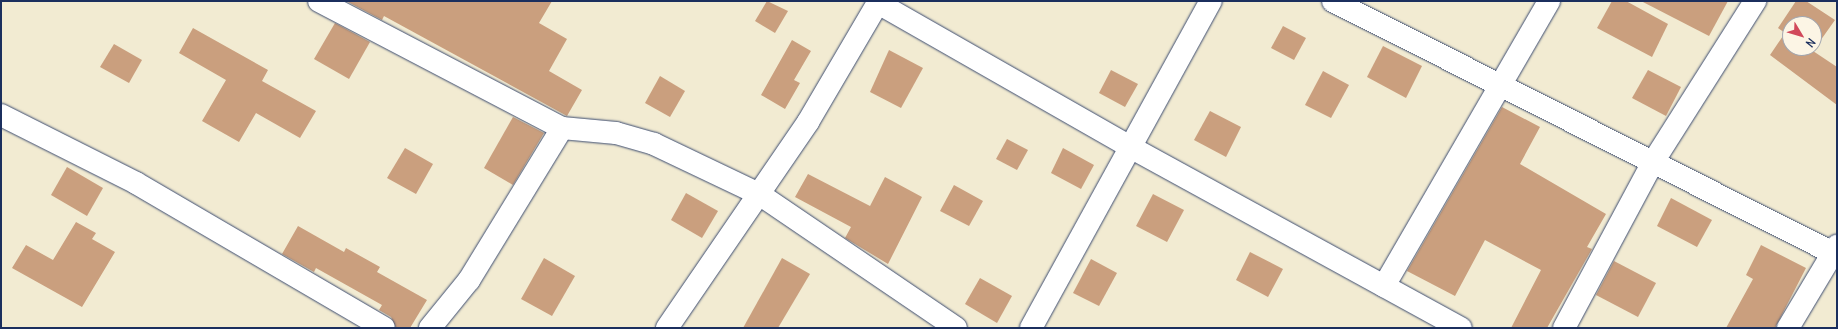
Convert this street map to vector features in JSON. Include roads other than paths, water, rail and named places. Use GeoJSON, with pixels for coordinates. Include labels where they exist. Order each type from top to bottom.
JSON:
{"type":"FeatureCollection","features":[{"type":"Feature","properties":{"kind":"street"},"geometry":{"type":"LineString","coordinates":[[319,1],[562,128],[616,133],[654,144],[759,194],[956,328]]}},
{"type":"Feature","properties":{"kind":"street"},"geometry":{"type":"LineString","coordinates":[[1031,328],[1211,1]]}},
{"type":"Feature","properties":{"kind":"street"},"geometry":{"type":"LineString","coordinates":[[1333,1],[1653,162],[1835,251],[1788,328]]}},
{"type":"Feature","properties":{"kind":"street"},"geometry":{"type":"LineString","coordinates":[[1384,286],[1502,86],[1549,1]]}},
{"type":"Feature","properties":{"kind":"street"},"geometry":{"type":"LineString","coordinates":[[1564,328],[1653,162],[1755,1]]}},
{"type":"Feature","properties":{"kind":"street"},"geometry":{"type":"LineString","coordinates":[[667,328],[808,122],[879,2],[1130,147],[1461,328]]}},
{"type":"Feature","properties":{"kind":"street"},"geometry":{"type":"LineString","coordinates":[[1,115],[136,183],[384,328]]}},
{"type":"Feature","properties":{"kind":"street"},"geometry":{"type":"LineString","coordinates":[[430,328],[469,280],[562,128]]}}]}
